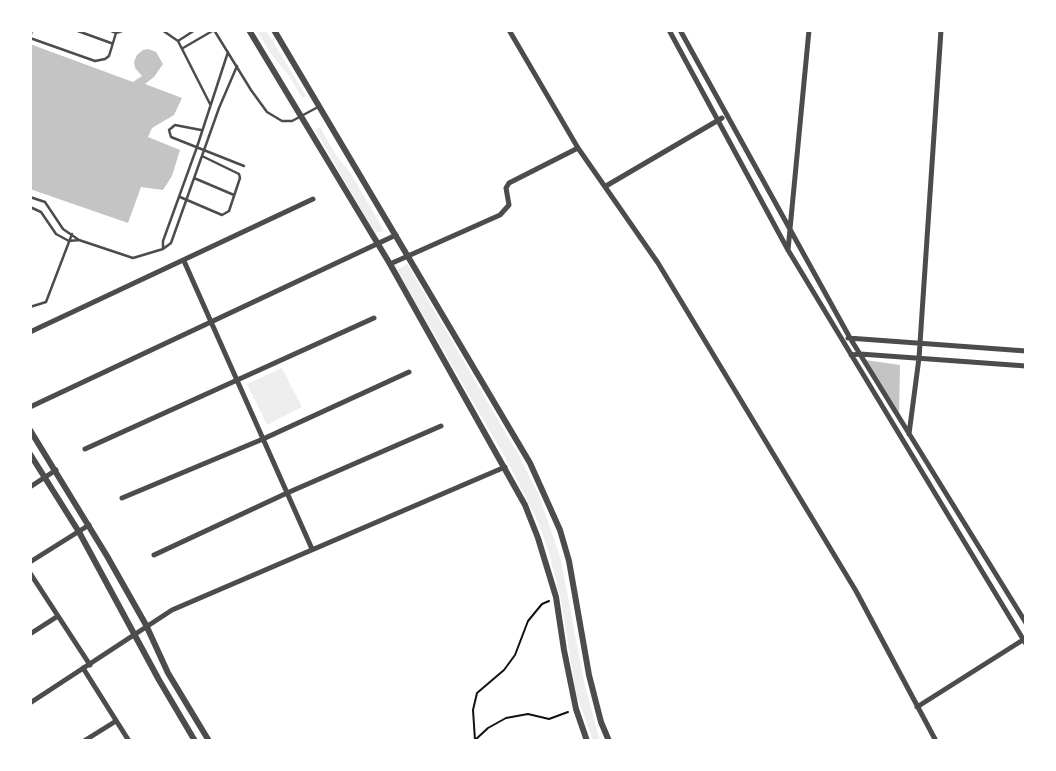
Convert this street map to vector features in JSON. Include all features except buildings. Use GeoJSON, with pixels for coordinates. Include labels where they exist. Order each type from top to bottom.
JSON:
{"type":"FeatureCollection","features":[{"type":"Feature","properties":{"kind":"street"},"geometry":{"type":"LineString","coordinates":[[249,30],[390,264],[525,505],[556,597],[576,709],[587,741]]}},
{"type":"Feature","properties":{"kind":"street"},"geometry":{"type":"LineString","coordinates":[[274,30],[530,463],[560,530],[569,561],[589,675],[601,722],[609,741]]}},
{"type":"Feature","properties":{"kind":"street"},"geometry":{"type":"LineString","coordinates":[[509,30],[578,148],[658,263],[849,579],[936,741]]}},
{"type":"Feature","properties":{"kind":"street"},"geometry":{"type":"LineString","coordinates":[[669,30],[788,250],[1026,641],[917,707]]}},
{"type":"Feature","properties":{"kind":"street"},"geometry":{"type":"LineString","coordinates":[[680,30],[850,338],[1026,624]]}},
{"type":"Feature","properties":{"kind":"street"},"geometry":{"type":"LineString","coordinates":[[788,250],[809,30]]}},
{"type":"Feature","properties":{"kind":"street"},"geometry":{"type":"LineString","coordinates":[[909,434],[919,358],[941,30]]}},
{"type":"Feature","properties":{"kind":"street"},"geometry":{"type":"LineString","coordinates":[[606,186],[728,115]]}},
{"type":"Feature","properties":{"kind":"street"},"geometry":{"type":"LineString","coordinates":[[390,264],[500,215],[509,205],[506,188],[509,183],[578,148]]}},
{"type":"Feature","properties":{"kind":"street"},"geometry":{"type":"LineString","coordinates":[[30,332],[313,199]]}},
{"type":"Feature","properties":{"kind":"street"},"geometry":{"type":"LineString","coordinates":[[30,408],[396,236]]}},
{"type":"Feature","properties":{"kind":"street"},"geometry":{"type":"LineString","coordinates":[[184,261],[312,549]]}},
{"type":"Feature","properties":{"kind":"street"},"geometry":{"type":"LineString","coordinates":[[85,449],[374,318]]}},
{"type":"Feature","properties":{"kind":"street"},"geometry":{"type":"LineString","coordinates":[[842,339],[1026,351]]}},
{"type":"Feature","properties":{"kind":"street"},"geometry":{"type":"LineString","coordinates":[[851,355],[1026,366]]}},
{"type":"Feature","properties":{"kind":"street"},"geometry":{"type":"LineString","coordinates":[[122,498],[262,439],[409,372]]}},
{"type":"Feature","properties":{"kind":"street"},"geometry":{"type":"LineString","coordinates":[[154,555],[441,426]]}},
{"type":"Feature","properties":{"kind":"street"},"geometry":{"type":"LineString","coordinates":[[30,430],[146,625],[169,673],[209,741]]}},
{"type":"Feature","properties":{"kind":"street"},"geometry":{"type":"LineString","coordinates":[[30,454],[79,532],[195,741]]}},
{"type":"Feature","properties":{"kind":"street"},"geometry":{"type":"LineString","coordinates":[[30,703],[172,610],[505,467]]}},
{"type":"Feature","properties":{"kind":"street"},"geometry":{"type":"LineString","coordinates":[[30,487],[56,470]]}},
{"type":"Feature","properties":{"kind":"street"},"geometry":{"type":"LineString","coordinates":[[30,562],[89,526]]}},
{"type":"Feature","properties":{"kind":"street"},"geometry":{"type":"LineString","coordinates":[[30,573],[90,665]]}},
{"type":"Feature","properties":{"kind":"street"},"geometry":{"type":"LineString","coordinates":[[30,634],[58,616]]}},
{"type":"Feature","properties":{"kind":"street"},"geometry":{"type":"LineString","coordinates":[[83,668],[129,741]]}},
{"type":"Feature","properties":{"kind":"street"},"geometry":{"type":"LineString","coordinates":[[84,741],[116,721]]}},
{"type":"Feature","properties":{"kind":"lane"},"geometry":{"type":"LineString","coordinates":[[32,30],[30,38],[95,61],[109,56],[117,33]]}},
{"type":"Feature","properties":{"kind":"lane"},"geometry":{"type":"LineString","coordinates":[[75,30],[112,44]]}},
{"type":"Feature","properties":{"kind":"lane"},"geometry":{"type":"LineString","coordinates":[[109,30],[117,33],[125,30]]}},
{"type":"Feature","properties":{"kind":"lane"},"geometry":{"type":"LineString","coordinates":[[162,30],[183,48],[211,104]]}},
{"type":"Feature","properties":{"kind":"lane"},"geometry":{"type":"LineString","coordinates":[[178,41],[195,30]]}},
{"type":"Feature","properties":{"kind":"lane"},"geometry":{"type":"LineString","coordinates":[[183,48],[214,30],[267,112],[282,121],[292,121],[318,107]]}},
{"type":"Feature","properties":{"kind":"lane"},"geometry":{"type":"LineString","coordinates":[[163,248],[163,241],[228,52]]}},
{"type":"Feature","properties":{"kind":"lane"},"geometry":{"type":"LineString","coordinates":[[30,197],[45,202],[63,229],[79,240],[133,258],[163,248],[170,243],[237,66]]}},
{"type":"Feature","properties":{"kind":"lane"},"geometry":{"type":"LineString","coordinates":[[201,130],[175,125],[169,130],[171,137],[244,166]]}},
{"type":"Feature","properties":{"kind":"lane"},"geometry":{"type":"LineString","coordinates":[[180,197],[222,215],[229,211],[239,174],[202,156]]}},
{"type":"Feature","properties":{"kind":"lane"},"geometry":{"type":"LineString","coordinates":[[194,178],[234,195]]}},
{"type":"Feature","properties":{"kind":"lane"},"geometry":{"type":"LineString","coordinates":[[30,207],[41,212],[56,234],[69,241],[79,240]]}},
{"type":"Feature","properties":{"kind":"lane"},"geometry":{"type":"LineString","coordinates":[[30,307],[46,302],[72,234]]}},
{"type":"Feature","properties":{"kind":"path"},"geometry":{"type":"LineString","coordinates":[[475,741],[473,710],[477,693],[504,670],[515,655],[528,621],[542,604],[556,597]]}},
{"type":"Feature","properties":{"kind":"path"},"geometry":{"type":"LineString","coordinates":[[475,741],[488,728],[506,718],[528,714],[549,719],[576,709]]}},
{"type":"Feature","properties":{"kind":"shaded area"},"geometry":{"type":"Polygon","coordinates":[[[256,30],[266,30],[306,96],[302,98],[256,30]]]}},
{"type":"Feature","properties":{"kind":"shaded area"},"geometry":{"type":"Polygon","coordinates":[[[320,127],[384,231],[375,233],[315,130],[320,127]]]}},
{"type":"Feature","properties":{"kind":"shaded area"},"geometry":{"type":"Polygon","coordinates":[[[407,264],[518,454],[539,495],[561,560],[584,682],[600,741],[593,741],[576,693],[561,600],[539,524],[510,466],[397,270],[407,264]]]}},
{"type":"Feature","properties":{"kind":"shaded area"},"geometry":{"type":"Polygon","coordinates":[[[282,368],[302,407],[267,425],[247,384],[282,368]]]}}]}
